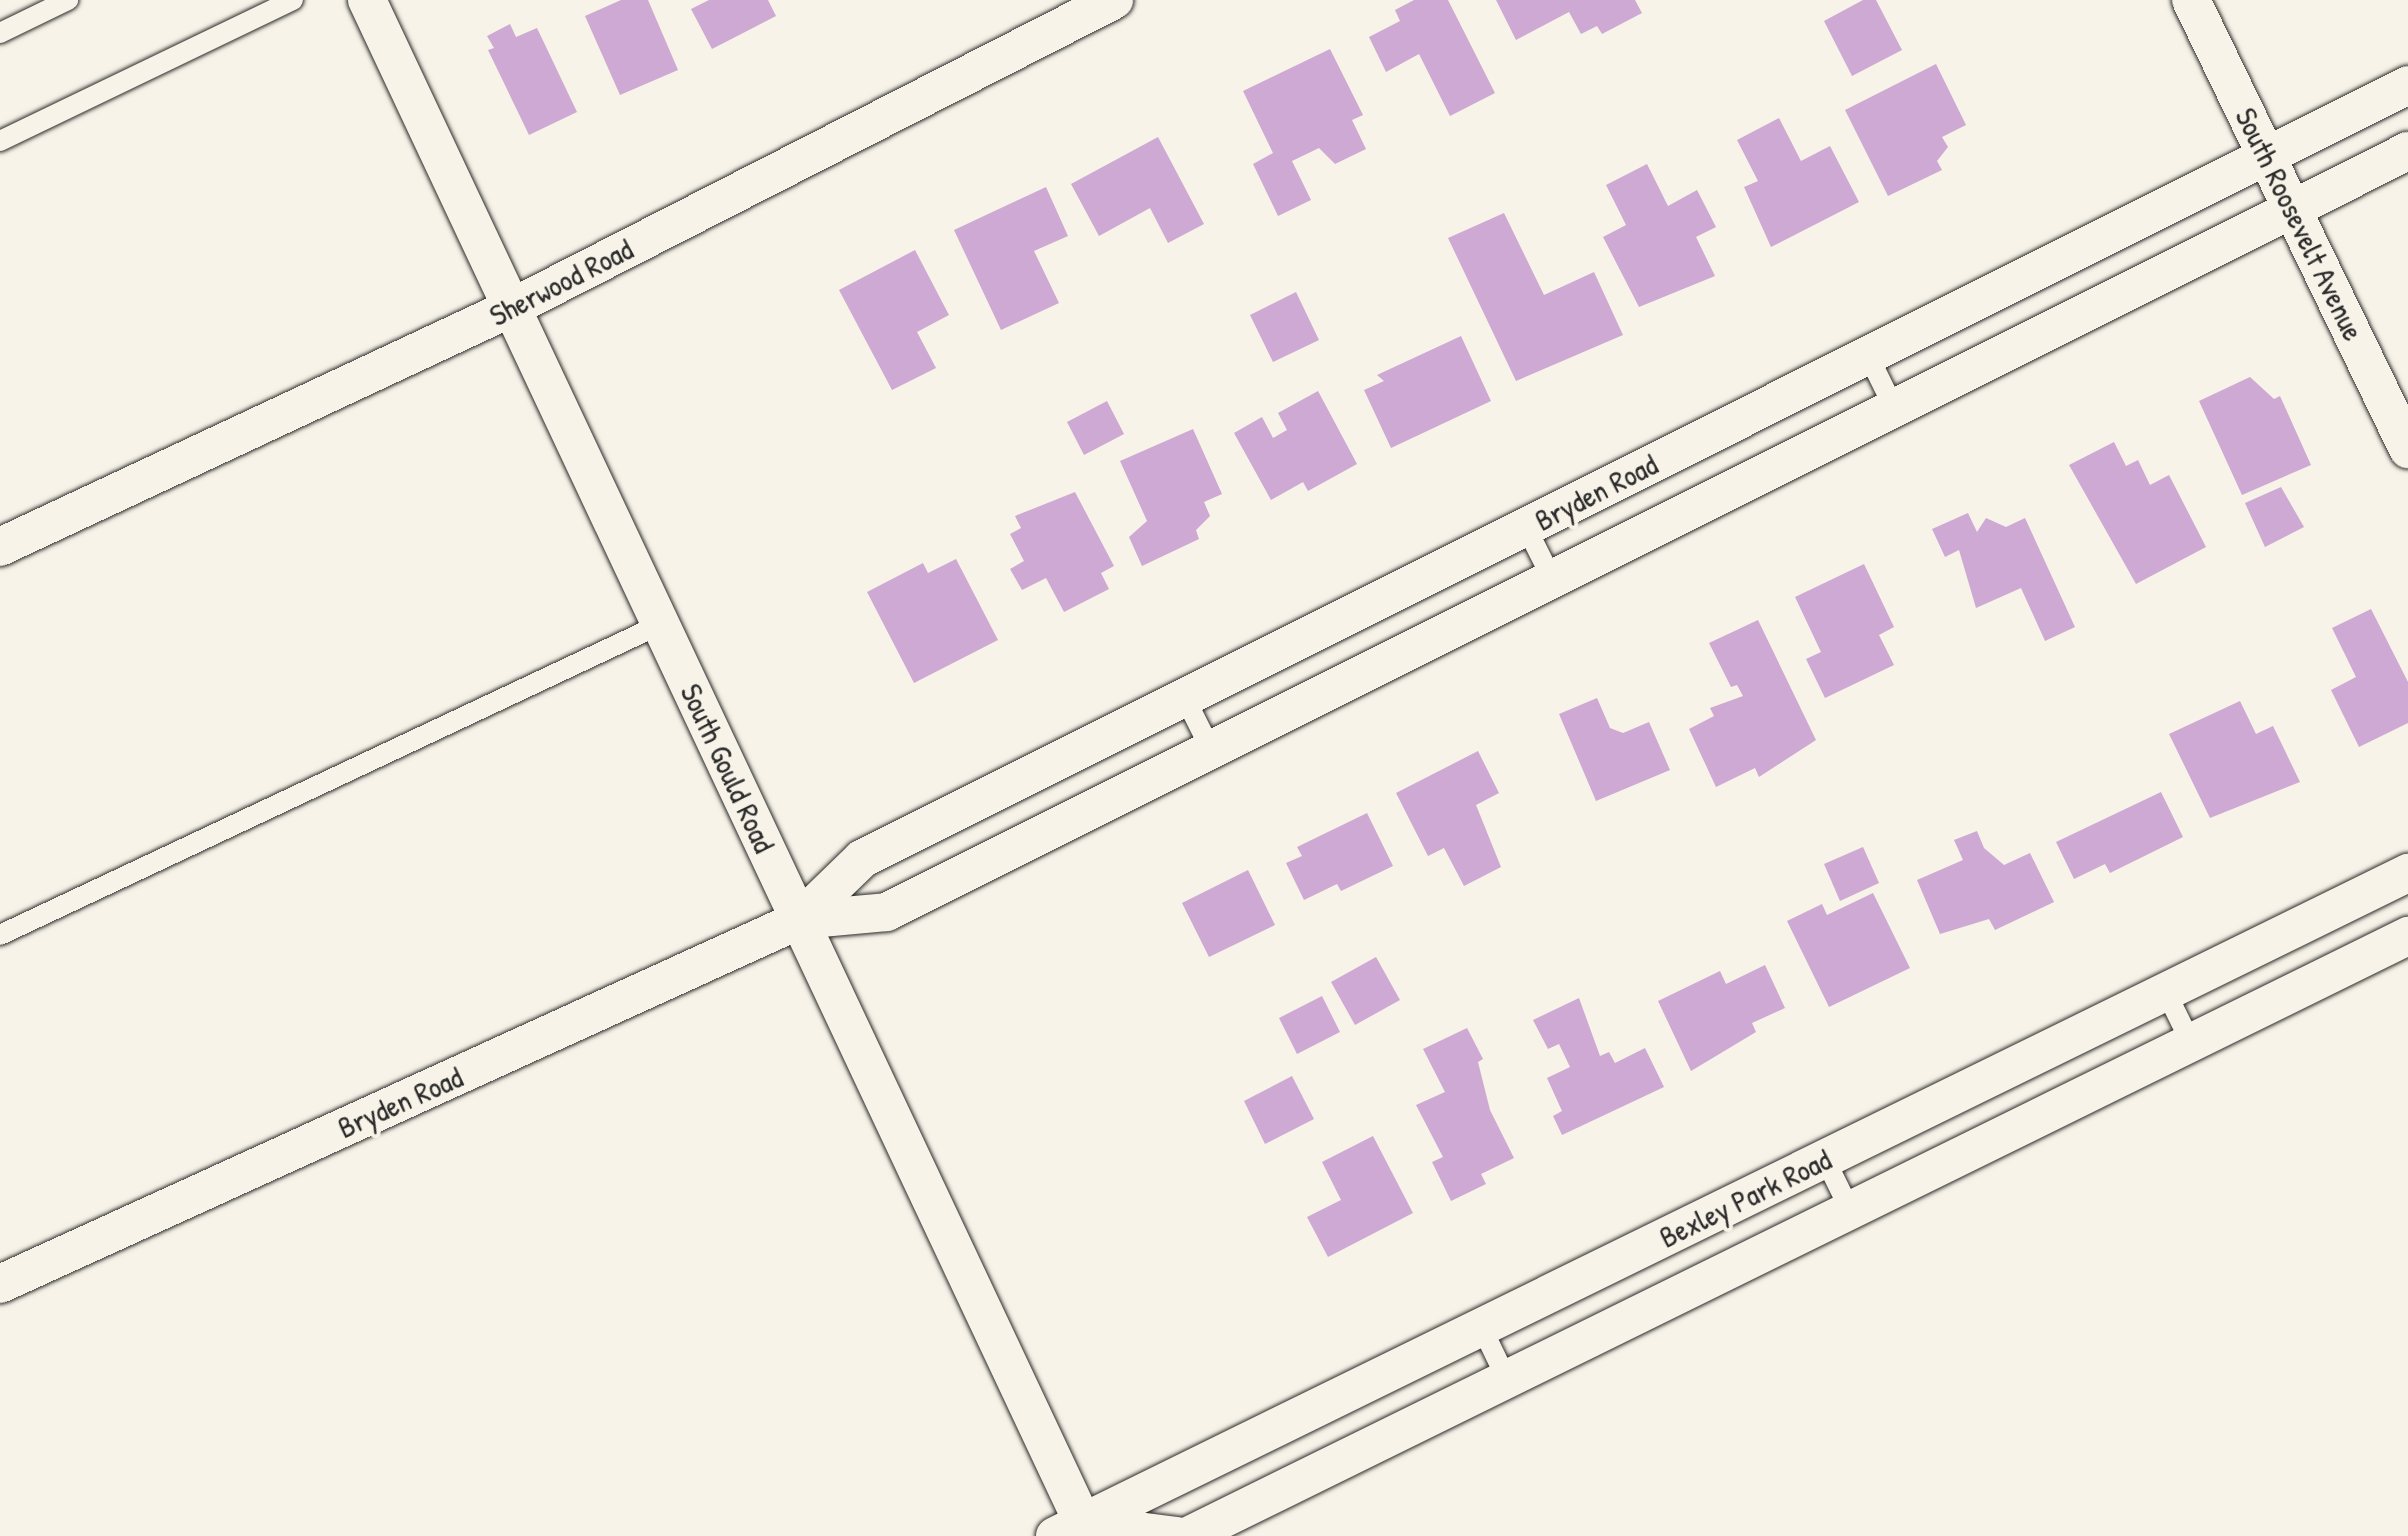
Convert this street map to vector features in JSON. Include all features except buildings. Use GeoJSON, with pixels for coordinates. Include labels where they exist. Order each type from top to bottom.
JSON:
{"type":"FeatureCollection","features":[{"type":"Feature","properties":{"kind":"street","name":"South Gould Road"},"geometry":{"type":"LineString","coordinates":[[367,0],[799,920],[1076,1532]]}},
{"type":"Feature","properties":{"kind":"street","name":"Sherwood Road"},"geometry":{"type":"LineString","coordinates":[[0,547],[513,307],[1114,0]]}},
{"type":"Feature","properties":{"kind":"street","name":"South Roosevelt Avenue"},"geometry":{"type":"LineString","coordinates":[[2192,0],[2408,449]]}},
{"type":"Feature","properties":{"kind":"street","name":"Bryden Road"},"geometry":{"type":"LineString","coordinates":[[799,920],[862,859],[2408,85]]}},
{"type":"Feature","properties":{"kind":"street","name":"Bryden Road"},"geometry":{"type":"LineString","coordinates":[[0,1284],[799,920],[887,912],[2408,150]]}},
{"type":"Feature","properties":{"kind":"street","name":"Bexley Park Road"},"geometry":{"type":"LineString","coordinates":[[1076,1532],[2408,873]]}},
{"type":"Feature","properties":{"kind":"street","name":"Bexley Park Road"},"geometry":{"type":"LineString","coordinates":[[1188,1536],[2408,936]]}},
{"type":"Feature","properties":{"kind":"street"},"geometry":{"type":"LineString","coordinates":[[1076,1532],[1176,1536]]}},
{"type":"Feature","properties":{"kind":"lane"},"geometry":{"type":"LineString","coordinates":[[0,34],[68,0]]}},
{"type":"Feature","properties":{"kind":"lane"},"geometry":{"type":"LineString","coordinates":[[0,141],[293,0]]}},
{"type":"Feature","properties":{"kind":"lane"},"geometry":{"type":"LineString","coordinates":[[1868,356],[1894,408]]}},
{"type":"Feature","properties":{"kind":"lane"},"geometry":{"type":"LineString","coordinates":[[1526,527],[1552,579]]}},
{"type":"Feature","properties":{"kind":"lane"},"geometry":{"type":"LineString","coordinates":[[0,935],[661,624]]}},
{"type":"Feature","properties":{"kind":"lane"},"geometry":{"type":"LineString","coordinates":[[1185,698],[1211,750]]}},
{"type":"Feature","properties":{"kind":"lane"},"geometry":{"type":"LineString","coordinates":[[2166,992],[2191,1042]]}},
{"type":"Feature","properties":{"kind":"lane"},"geometry":{"type":"LineString","coordinates":[[1824,1159],[1850,1210]]}},
{"type":"Feature","properties":{"kind":"lane"},"geometry":{"type":"LineString","coordinates":[[1482,1328],[1506,1380]]}}]}
